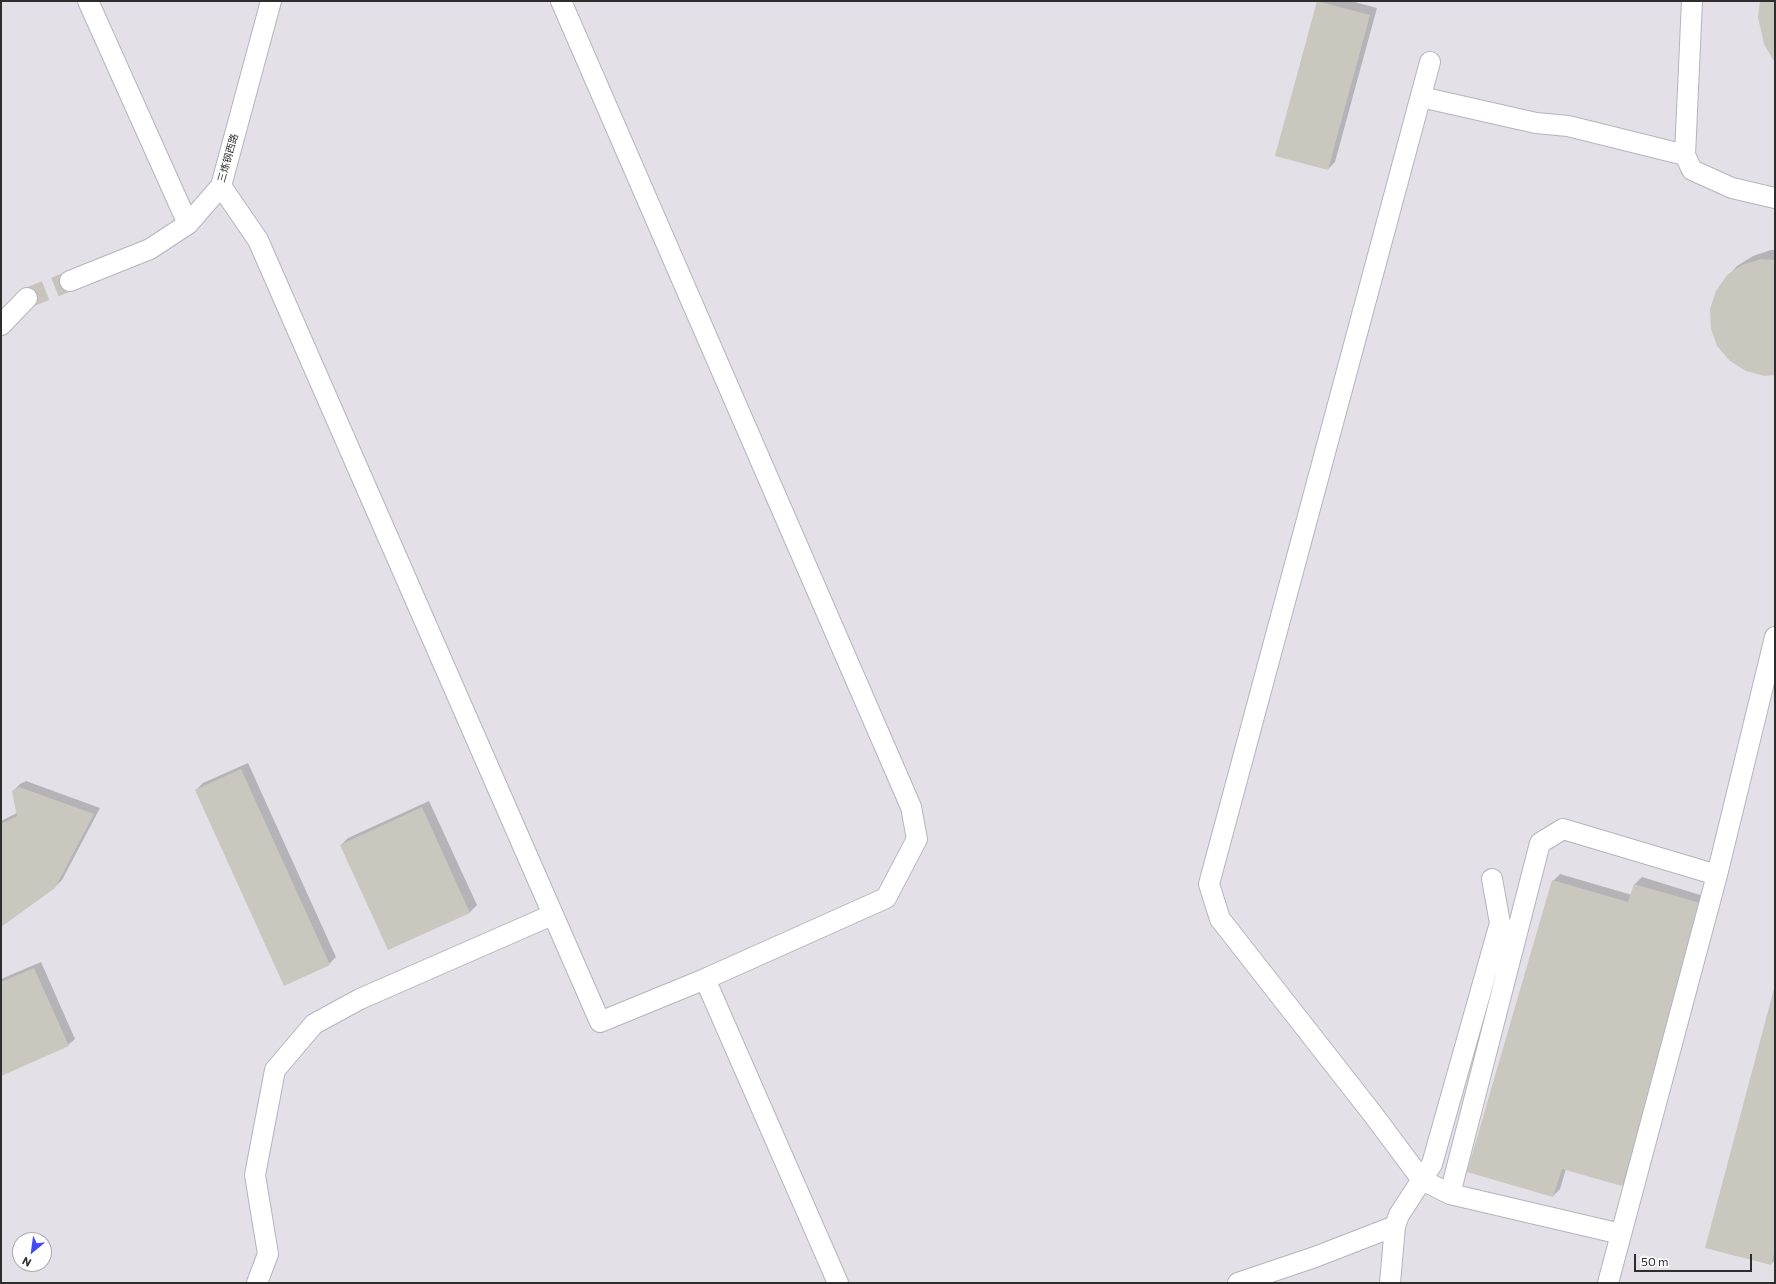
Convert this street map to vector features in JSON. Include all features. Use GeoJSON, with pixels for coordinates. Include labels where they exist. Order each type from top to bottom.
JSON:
{"type":"FeatureCollection","features":[{"type":"Feature","properties":{"kind":"lane"},"geometry":{"type":"LineString","coordinates":[[88,1],[188,224]]}},
{"type":"Feature","properties":{"kind":"lane","name":"三炼钢西路"},"geometry":{"type":"LineString","coordinates":[[70,281],[150,248],[188,224],[221,186],[271,1]]}},
{"type":"Feature","properties":{"kind":"lane"},"geometry":{"type":"LineString","coordinates":[[221,186],[258,240],[600,1022],[705,979],[886,898],[917,839],[911,807],[561,1]]}},
{"type":"Feature","properties":{"kind":"lane"},"geometry":{"type":"LineString","coordinates":[[1692,1],[1685,155],[1692,170],[1732,188],[1775,198]]}},
{"type":"Feature","properties":{"kind":"lane"},"geometry":{"type":"LineString","coordinates":[[1430,62],[1209,884],[1220,919],[1372,1113],[1422,1180],[1450,1194],[1621,1234]]}},
{"type":"Feature","properties":{"kind":"lane"},"geometry":{"type":"LineString","coordinates":[[1421,97],[1536,124],[1568,126],[1685,155]]}},
{"type":"Feature","properties":{"kind":"lane"},"geometry":{"type":"LineString","coordinates":[[1,325],[27,298]]}},
{"type":"Feature","properties":{"kind":"lane"},"geometry":{"type":"LineString","coordinates":[[1608,1283],[1717,874],[1775,637]]}},
{"type":"Feature","properties":{"kind":"lane"},"geometry":{"type":"LineString","coordinates":[[1450,1194],[1540,843],[1563,829],[1717,874]]}},
{"type":"Feature","properties":{"kind":"lane"},"geometry":{"type":"LineString","coordinates":[[1390,1283],[1395,1226],[1400,1215],[1432,1164],[1500,923],[1492,879]]}},
{"type":"Feature","properties":{"kind":"lane"},"geometry":{"type":"LineString","coordinates":[[257,1283],[268,1254],[255,1175],[275,1070],[314,1024],[360,999],[552,915]]}},
{"type":"Feature","properties":{"kind":"lane"},"geometry":{"type":"LineString","coordinates":[[705,979],[838,1283]]}},
{"type":"Feature","properties":{"kind":"lane"},"geometry":{"type":"LineString","coordinates":[[1238,1283],[1315,1257],[1395,1226]]}},
{"type":"Feature","properties":{"kind":"shaded area"},"geometry":{"type":"Polygon","coordinates":[[[1,1],[1775,1],[1775,1283],[1,1283],[1,1]]]}},
{"type":"Feature","properties":{"kind":"building"},"geometry":{"type":"Polygon","coordinates":[[[1317,1],[1370,15],[1328,170],[1275,156],[1317,1]]]}},
{"type":"Feature","properties":{"kind":"building"},"geometry":{"type":"Polygon","coordinates":[[[1760,1],[1775,1],[1775,63],[1764,44],[1758,17],[1760,1]]]}},
{"type":"Feature","properties":{"kind":"building"},"geometry":{"type":"Polygon","coordinates":[[[1761,259],[1775,260],[1775,375],[1765,376],[1746,371],[1730,361],[1717,346],[1711,329],[1710,309],[1716,291],[1727,275],[1742,265],[1761,259]]]}},
{"type":"Feature","properties":{"kind":"building"},"geometry":{"type":"Polygon","coordinates":[[[241,769],[330,965],[284,986],[195,790],[241,769]]]}},
{"type":"Feature","properties":{"kind":"building"},"geometry":{"type":"Polygon","coordinates":[[[19,787],[94,814],[55,888],[1,927],[1,824],[17,816],[12,791],[19,787]]]}},
{"type":"Feature","properties":{"kind":"building"},"geometry":{"type":"Polygon","coordinates":[[[422,807],[470,913],[388,950],[340,845],[422,807]]]}},
{"type":"Feature","properties":{"kind":"building"},"geometry":{"type":"Polygon","coordinates":[[[1552,880],[1628,902],[1634,884],[1704,904],[1622,1186],[1562,1169],[1553,1197],[1467,1172],[1552,880]]]}},
{"type":"Feature","properties":{"kind":"building"},"geometry":{"type":"Polygon","coordinates":[[[34,968],[69,1046],[1,1076],[1,982],[34,968]]]}},
{"type":"Feature","properties":{"kind":"building"},"geometry":{"type":"Polygon","coordinates":[[[1775,985],[1775,1250],[1771,1265],[1705,1248],[1775,985]]]}},
{"type":"Feature","properties":{"kind":"tunnel"},"geometry":{"type":"LineString","coordinates":[[27,298],[70,281]]}}]}
